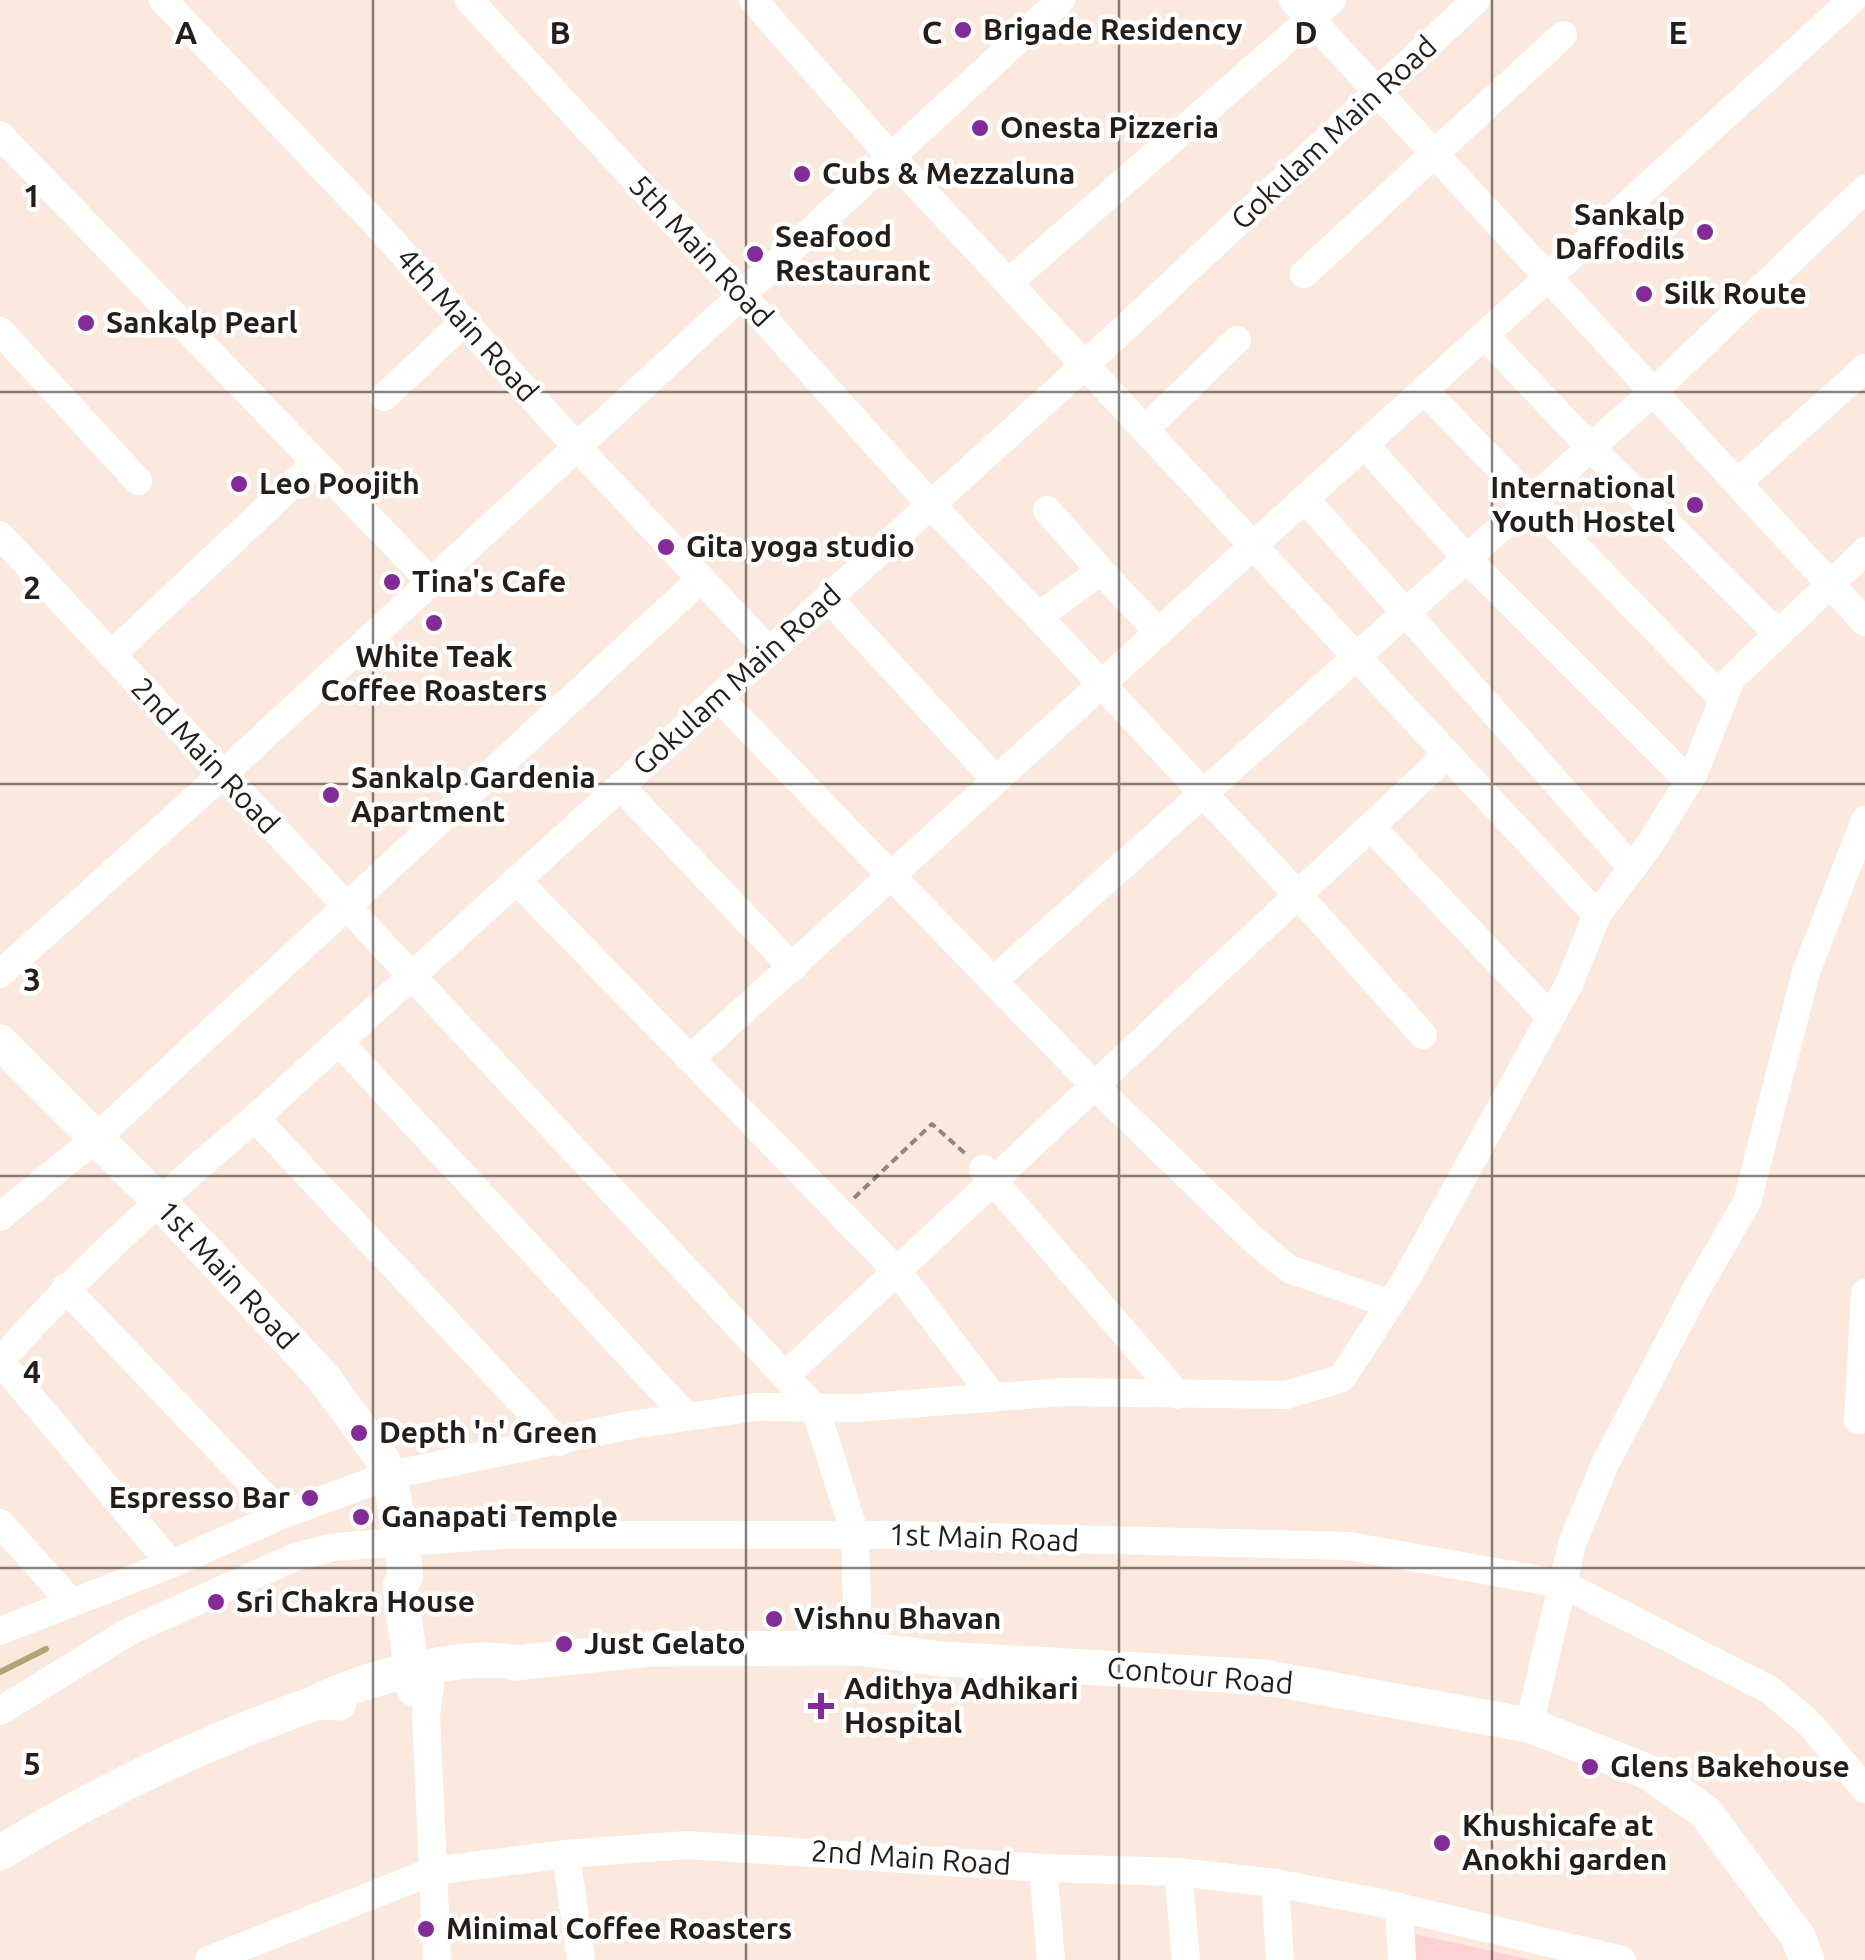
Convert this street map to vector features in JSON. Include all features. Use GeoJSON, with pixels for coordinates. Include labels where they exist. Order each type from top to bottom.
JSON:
{"type":"FeatureCollection","features":[{"type":"Feature","properties":{"kind":"main road","name":"1st Main Road"},"geometry":{"type":"LineString","coordinates":[[0,1042],[158,1200],[324,1377],[380,1454],[390,1475],[406,1575],[400,1586],[422,1686]]}},
{"type":"Feature","properties":{"kind":"main road","name":"Contour Road"},"geometry":{"type":"LineString","coordinates":[[0,1853],[74,1808],[141,1775],[318,1702],[343,1703],[422,1686],[496,1658],[515,1663],[651,1649],[858,1648],[942,1659],[1264,1677],[1529,1726],[1646,1770],[1705,1812],[1798,1937],[1807,1960]]}},
{"type":"Feature","properties":{"kind":"street","name":"4th Main Road"},"geometry":{"type":"LineString","coordinates":[[163,0],[770,651]]}},
{"type":"Feature","properties":{"kind":"street","name":"5th Main Road"},"geometry":{"type":"LineString","coordinates":[[468,0],[742,294],[931,505],[1205,794],[1423,1035]]}},
{"type":"Feature","properties":{"kind":"street"},"geometry":{"type":"LineString","coordinates":[[754,0],[891,157],[1597,914]]}},
{"type":"Feature","properties":{"kind":"street"},"geometry":{"type":"LineString","coordinates":[[0,974],[1062,0]]}},
{"type":"Feature","properties":{"kind":"street"},"geometry":{"type":"LineString","coordinates":[[1008,283],[1302,10],[1332,0]]}},
{"type":"Feature","properties":{"kind":"street","name":"Gokulam Main Road"},"geometry":{"type":"LineString","coordinates":[[0,1361],[65,1288],[158,1200],[412,976],[1085,365],[1476,0]]}},
{"type":"Feature","properties":{"kind":"street"},"geometry":{"type":"LineString","coordinates":[[690,1059],[1852,0]]}},
{"type":"Feature","properties":{"kind":"street"},"geometry":{"type":"LineString","coordinates":[[1302,10],[1865,622]]}},
{"type":"Feature","properties":{"kind":"street"},"geometry":{"type":"LineString","coordinates":[[1304,274],[1563,35]]}},
{"type":"Feature","properties":{"kind":"street"},"geometry":{"type":"LineString","coordinates":[[0,135],[430,582]]}},
{"type":"Feature","properties":{"kind":"street"},"geometry":{"type":"LineString","coordinates":[[993,981],[1653,392],[1865,190]]}},
{"type":"Feature","properties":{"kind":"street"},"geometry":{"type":"LineString","coordinates":[[384,397],[464,322]]}},
{"type":"Feature","properties":{"kind":"street"},"geometry":{"type":"LineString","coordinates":[[0,331],[138,481]]}},
{"type":"Feature","properties":{"kind":"street"},"geometry":{"type":"LineString","coordinates":[[1484,335],[1778,634]]}},
{"type":"Feature","properties":{"kind":"street"},"geometry":{"type":"LineString","coordinates":[[1144,429],[1236,340]]}},
{"type":"Feature","properties":{"kind":"street"},"geometry":{"type":"LineString","coordinates":[[1737,483],[1865,368]]}},
{"type":"Feature","properties":{"kind":"street"},"geometry":{"type":"LineString","coordinates":[[1424,390],[1723,700]]}},
{"type":"Feature","properties":{"kind":"street"},"geometry":{"type":"LineString","coordinates":[[1364,444],[1467,559],[1690,781]]}},
{"type":"Feature","properties":{"kind":"street"},"geometry":{"type":"LineString","coordinates":[[111,655],[315,462]]}},
{"type":"Feature","properties":{"kind":"street"},"geometry":{"type":"LineString","coordinates":[[1305,498],[1632,868]]}},
{"type":"Feature","properties":{"kind":"street"},"geometry":{"type":"LineString","coordinates":[[1047,510],[1158,632]]}},
{"type":"Feature","properties":{"kind":"street","name":"2nd Main Road"},"geometry":{"type":"LineString","coordinates":[[0,536],[814,1408]]}},
{"type":"Feature","properties":{"kind":"street"},"geometry":{"type":"LineString","coordinates":[[0,1631],[390,1475],[631,1425],[756,1407],[856,1408],[1064,1392],[1286,1395],[1342,1378],[1390,1304],[1568,984],[1597,914],[1690,781],[1731,679],[1865,550]]}},
{"type":"Feature","properties":{"kind":"street"},"geometry":{"type":"LineString","coordinates":[[1038,616],[1101,571]]}},
{"type":"Feature","properties":{"kind":"street"},"geometry":{"type":"LineString","coordinates":[[0,1217],[96,1138],[701,579]]}},
{"type":"Feature","properties":{"kind":"street"},"geometry":{"type":"LineString","coordinates":[[828,598],[996,780]]}},
{"type":"Feature","properties":{"kind":"street"},"geometry":{"type":"LineString","coordinates":[[718,698],[1095,1086],[1255,1242],[1289,1269],[1390,1304]]}},
{"type":"Feature","properties":{"kind":"street"},"geometry":{"type":"LineString","coordinates":[[785,1376],[897,1271],[988,1174],[1095,1086],[1448,754]]}},
{"type":"Feature","properties":{"kind":"street"},"geometry":{"type":"LineString","coordinates":[[620,786],[792,968]]}},
{"type":"Feature","properties":{"kind":"street"},"geometry":{"type":"LineString","coordinates":[[1529,1726],[1574,1540],[1605,1464],[1747,1202],[1806,972],[1865,820]]}},
{"type":"Feature","properties":{"kind":"street"},"geometry":{"type":"LineString","coordinates":[[1371,826],[1550,1016]]}},
{"type":"Feature","properties":{"kind":"street"},"geometry":{"type":"LineString","coordinates":[[516,880],[690,1059],[843,1208],[897,1271],[994,1398]]}},
{"type":"Feature","properties":{"kind":"street"},"geometry":{"type":"LineString","coordinates":[[338,1042],[688,1416]]}},
{"type":"Feature","properties":{"kind":"street"},"geometry":{"type":"LineString","coordinates":[[254,1118],[559,1442]]}},
{"type":"Feature","properties":{"kind":"street"},"geometry":{"type":"LineString","coordinates":[[988,1174],[1178,1395]]}},
{"type":"Feature","properties":{"kind":"street"},"geometry":{"type":"LineString","coordinates":[[65,1288],[282,1515]]}},
{"type":"Feature","properties":{"kind":"street"},"geometry":{"type":"LineString","coordinates":[[1858,1420],[1865,1292]]}},
{"type":"Feature","properties":{"kind":"street"},"geometry":{"type":"LineString","coordinates":[[0,1361],[171,1564]]}},
{"type":"Feature","properties":{"kind":"street"},"geometry":{"type":"LineString","coordinates":[[814,1408],[856,1534],[858,1648]]}},
{"type":"Feature","properties":{"kind":"street"},"geometry":{"type":"LineString","coordinates":[[0,1523],[72,1602]]}},
{"type":"Feature","properties":{"kind":"street","name":"1st Main Road"},"geometry":{"type":"LineString","coordinates":[[401,1540],[502,1534],[856,1534],[1349,1546],[1563,1584],[1770,1690],[1810,1724],[1865,1789]]}},
{"type":"Feature","properties":{"kind":"street"},"geometry":{"type":"LineString","coordinates":[[0,1710],[130,1631],[295,1556],[334,1547],[401,1540]]}},
{"type":"Feature","properties":{"kind":"street"},"geometry":{"type":"LineString","coordinates":[[422,1686],[438,1960]]}},
{"type":"Feature","properties":{"kind":"street","name":"2nd Main Road"},"geometry":{"type":"LineString","coordinates":[[209,1960],[272,1947],[433,1871],[688,1844],[1043,1868],[1178,1872],[1274,1883],[1398,1907],[1622,1960]]}},
{"type":"Feature","properties":{"kind":"street"},"geometry":{"type":"LineString","coordinates":[[566,1854],[581,1960]]}},
{"type":"Feature","properties":{"kind":"street"},"geometry":{"type":"LineString","coordinates":[[1043,1868],[1051,1960]]}},
{"type":"Feature","properties":{"kind":"street"},"geometry":{"type":"LineString","coordinates":[[1178,1872],[1186,1960]]}},
{"type":"Feature","properties":{"kind":"street"},"geometry":{"type":"LineString","coordinates":[[1274,1883],[1280,1960]]}},
{"type":"Feature","properties":{"kind":"street"},"geometry":{"type":"LineString","coordinates":[[1398,1907],[1402,1960]]}},
{"type":"Feature","properties":{"kind":"path"},"geometry":{"type":"LineString","coordinates":[[843,1208],[932,1124],[988,1174]]}},
{"type":"Feature","properties":{"kind":"shaded area"},"geometry":{"type":"Polygon","coordinates":[[[1410,1933],[1532,1960],[1413,1960],[1410,1933]]]}},
{"type":"Feature","properties":{"kind":"waterway"},"geometry":{"type":"LineString","coordinates":[[0,1672],[46,1649]]}},
{"type":"Feature","properties":{"kind":"place","name":"Brigade Residency"},"geometry":{"type":"Point","coordinates":[963,30]}},
{"type":"Feature","properties":{"kind":"place","name":"Onesta Pizzeria"},"geometry":{"type":"Point","coordinates":[980,128]}},
{"type":"Feature","properties":{"kind":"place","name":"Cubs & Mezzaluna"},"geometry":{"type":"Point","coordinates":[802,174]}},
{"type":"Feature","properties":{"kind":"place","name":"Sankalp Daffodils"},"geometry":{"type":"Point","coordinates":[1705,232]}},
{"type":"Feature","properties":{"kind":"place","name":"Seafood Restaurant"},"geometry":{"type":"Point","coordinates":[755,254]}},
{"type":"Feature","properties":{"kind":"place","name":"Silk Route"},"geometry":{"type":"Point","coordinates":[1644,294]}},
{"type":"Feature","properties":{"kind":"place","name":"Sankalp Pearl"},"geometry":{"type":"Point","coordinates":[86,323]}},
{"type":"Feature","properties":{"kind":"place","name":"Leo Poojith"},"geometry":{"type":"Point","coordinates":[239,484]}},
{"type":"Feature","properties":{"kind":"place","name":"International Youth Hostel"},"geometry":{"type":"Point","coordinates":[1695,505]}},
{"type":"Feature","properties":{"kind":"place","name":"Gita yoga studio"},"geometry":{"type":"Point","coordinates":[666,547]}},
{"type":"Feature","properties":{"kind":"place","name":"Tina's Cafe"},"geometry":{"type":"Point","coordinates":[392,582]}},
{"type":"Feature","properties":{"kind":"place","name":"White Teak Coffee Roasters"},"geometry":{"type":"Point","coordinates":[434,623]}},
{"type":"Feature","properties":{"kind":"place","name":"Sankalp Gardenia Apartment"},"geometry":{"type":"Point","coordinates":[331,795]}},
{"type":"Feature","properties":{"kind":"place","name":"Depth 'n' Green"},"geometry":{"type":"Point","coordinates":[359,1433]}},
{"type":"Feature","properties":{"kind":"place","name":"Espresso Bar"},"geometry":{"type":"Point","coordinates":[310,1498]}},
{"type":"Feature","properties":{"kind":"place","name":"Ganapati Temple"},"geometry":{"type":"Point","coordinates":[361,1517]}},
{"type":"Feature","properties":{"kind":"place","name":"Sri Chakra House"},"geometry":{"type":"Point","coordinates":[216,1602]}},
{"type":"Feature","properties":{"kind":"place","name":"Vishnu Bhavan"},"geometry":{"type":"Point","coordinates":[774,1619]}},
{"type":"Feature","properties":{"kind":"place","name":"Just Gelato"},"geometry":{"type":"Point","coordinates":[564,1644]}},
{"type":"Feature","properties":{"kind":"place","name":"Adithya Adhikari Hospital"},"geometry":{"type":"Point","coordinates":[821,1706]}},
{"type":"Feature","properties":{"kind":"place","name":"Glens Bakehouse"},"geometry":{"type":"Point","coordinates":[1590,1767]}},
{"type":"Feature","properties":{"kind":"place","name":"Khushicafe at Anokhi garden"},"geometry":{"type":"Point","coordinates":[1442,1843]}},
{"type":"Feature","properties":{"kind":"place","name":"Minimal Coffee Roasters"},"geometry":{"type":"Point","coordinates":[426,1929]}}]}
